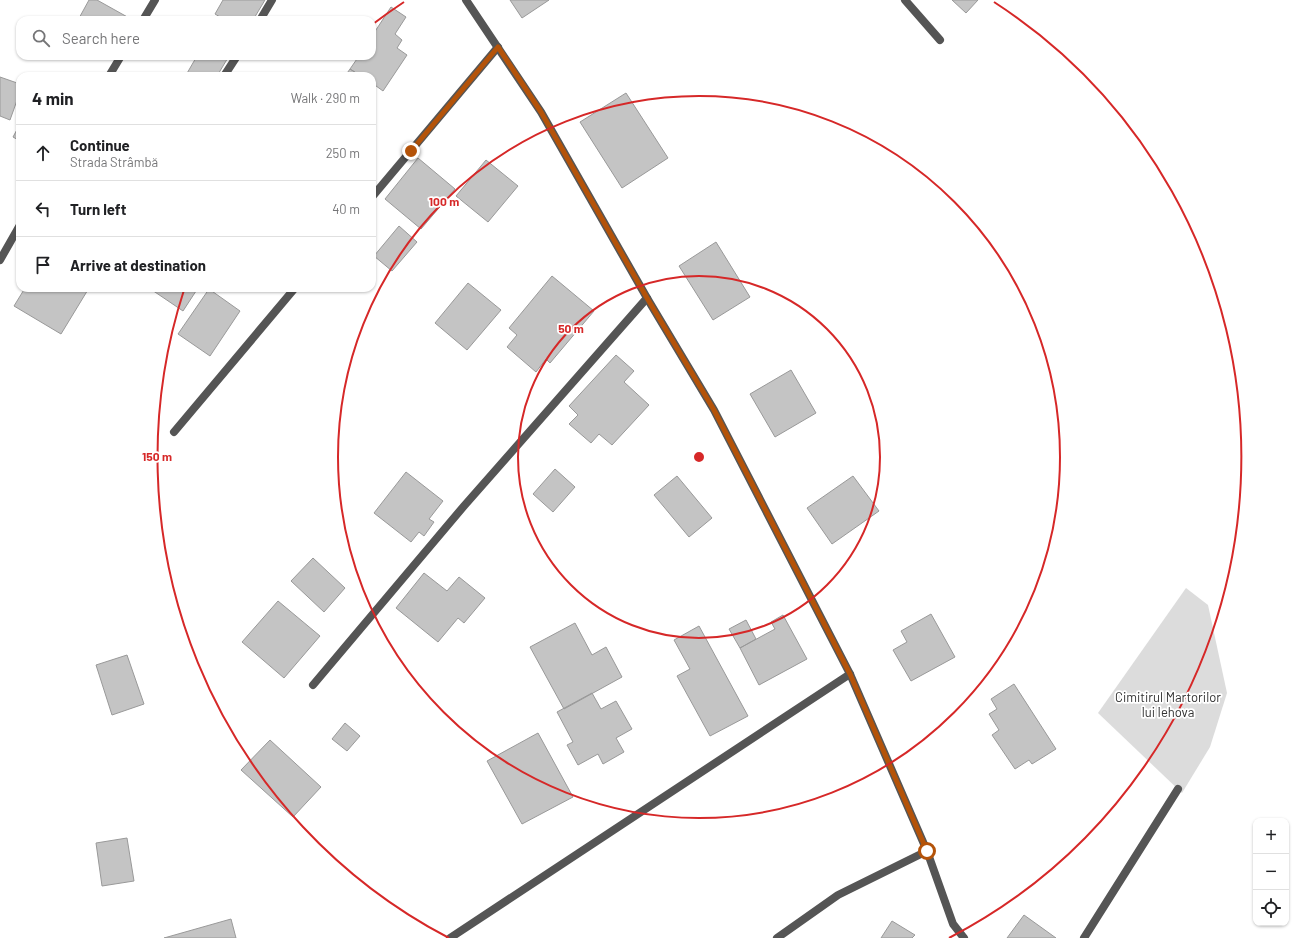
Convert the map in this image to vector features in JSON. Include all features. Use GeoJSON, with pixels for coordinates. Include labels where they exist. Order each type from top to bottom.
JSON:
{"type":"FeatureCollection","features":[{"type":"Feature","properties":{"kind":"street"},"geometry":{"type":"LineString","coordinates":[[145,16],[155,0]]}},
{"type":"Feature","properties":{"kind":"street"},"geometry":{"type":"LineString","coordinates":[[262,16],[272,0]]}},
{"type":"Feature","properties":{"kind":"street"},"geometry":{"type":"LineString","coordinates":[[466,0],[541,112],[647,298],[714,410],[850,674],[927,851],[953,924],[964,938]]}},
{"type":"Feature","properties":{"kind":"street"},"geometry":{"type":"LineString","coordinates":[[905,0],[940,40]]}},
{"type":"Feature","properties":{"kind":"street"},"geometry":{"type":"LineString","coordinates":[[376,192],[498,47]]}},
{"type":"Feature","properties":{"kind":"street"},"geometry":{"type":"LineString","coordinates":[[111,72],[119,60]]}},
{"type":"Feature","properties":{"kind":"street"},"geometry":{"type":"LineString","coordinates":[[227,72],[234,60]]}},
{"type":"Feature","properties":{"kind":"street"},"geometry":{"type":"LineString","coordinates":[[0,260],[16,232]]}},
{"type":"Feature","properties":{"kind":"street"},"geometry":{"type":"LineString","coordinates":[[174,432],[292,292]]}},
{"type":"Feature","properties":{"kind":"street"},"geometry":{"type":"LineString","coordinates":[[313,685],[464,506],[647,298]]}},
{"type":"Feature","properties":{"kind":"street"},"geometry":{"type":"LineString","coordinates":[[450,938],[850,674]]}},
{"type":"Feature","properties":{"kind":"street"},"geometry":{"type":"LineString","coordinates":[[1084,938],[1178,789]]}},
{"type":"Feature","properties":{"kind":"street"},"geometry":{"type":"LineString","coordinates":[[777,938],[838,895],[927,851]]}},
{"type":"Feature","properties":{"kind":"green space","name":"Cimitirul Martorilor lui Iehova"},"geometry":{"type":"Polygon","coordinates":[[[1186,588],[1208,605],[1227,693],[1210,747],[1182,793],[1098,713],[1186,588]]]}},
{"type":"Feature","properties":{"kind":"building"},"geometry":{"type":"Polygon","coordinates":[[[89,0],[97,0],[126,16],[80,16],[89,0]]]}},
{"type":"Feature","properties":{"kind":"building"},"geometry":{"type":"Polygon","coordinates":[[[223,0],[265,0],[255,16],[218,16],[215,14],[223,0]]]}},
{"type":"Feature","properties":{"kind":"building"},"geometry":{"type":"Polygon","coordinates":[[[510,0],[549,0],[522,18],[510,0]]]}},
{"type":"Feature","properties":{"kind":"building"},"geometry":{"type":"Polygon","coordinates":[[[952,0],[978,0],[966,13],[952,0]]]}},
{"type":"Feature","properties":{"kind":"building"},"geometry":{"type":"Polygon","coordinates":[[[391,7],[406,17],[395,34],[402,40],[397,48],[407,55],[383,91],[376,86],[376,72],[355,72],[350,69],[356,60],[376,60],[376,30],[391,7]]]}},
{"type":"Feature","properties":{"kind":"building"},"geometry":{"type":"Polygon","coordinates":[[[195,60],[227,60],[219,72],[188,72],[195,60]]]}},
{"type":"Feature","properties":{"kind":"building"},"geometry":{"type":"Polygon","coordinates":[[[350,69],[355,72],[348,72],[350,69]]]}},
{"type":"Feature","properties":{"kind":"building"},"geometry":{"type":"Polygon","coordinates":[[[0,77],[16,83],[16,103],[10,120],[0,116],[0,77]]]}},
{"type":"Feature","properties":{"kind":"building"},"geometry":{"type":"Polygon","coordinates":[[[626,93],[668,158],[622,188],[580,122],[626,93]]]}},
{"type":"Feature","properties":{"kind":"building"},"geometry":{"type":"Polygon","coordinates":[[[16,131],[16,139],[13,137],[16,131]]]}},
{"type":"Feature","properties":{"kind":"building"},"geometry":{"type":"Polygon","coordinates":[[[418,158],[455,189],[421,229],[385,199],[418,158]]]}},
{"type":"Feature","properties":{"kind":"building"},"geometry":{"type":"Polygon","coordinates":[[[486,160],[518,186],[488,222],[456,196],[486,160]]]}},
{"type":"Feature","properties":{"kind":"building"},"geometry":{"type":"Polygon","coordinates":[[[399,226],[417,242],[392,271],[376,258],[376,254],[399,226]]]}},
{"type":"Feature","properties":{"kind":"building"},"geometry":{"type":"Polygon","coordinates":[[[716,242],[750,297],[713,320],[679,266],[716,242]]]}},
{"type":"Feature","properties":{"kind":"building"},"geometry":{"type":"Polygon","coordinates":[[[552,276],[594,311],[550,363],[546,359],[536,372],[507,347],[517,335],[509,328],[552,276]]]}},
{"type":"Feature","properties":{"kind":"building"},"geometry":{"type":"Polygon","coordinates":[[[468,283],[501,310],[467,350],[435,323],[468,283]]]}},
{"type":"Feature","properties":{"kind":"building"},"geometry":{"type":"Polygon","coordinates":[[[23,292],[87,292],[61,334],[14,306],[23,292]]]}},
{"type":"Feature","properties":{"kind":"building"},"geometry":{"type":"Polygon","coordinates":[[[155,292],[195,292],[183,311],[155,292]]]}},
{"type":"Feature","properties":{"kind":"building"},"geometry":{"type":"Polygon","coordinates":[[[207,292],[213,292],[240,311],[210,356],[178,334],[207,292]]]}},
{"type":"Feature","properties":{"kind":"building"},"geometry":{"type":"Polygon","coordinates":[[[616,355],[634,371],[624,382],[649,405],[612,445],[599,434],[591,443],[569,424],[578,415],[569,406],[616,355]]]}},
{"type":"Feature","properties":{"kind":"building"},"geometry":{"type":"Polygon","coordinates":[[[791,370],[816,413],[775,437],[750,394],[791,370]]]}},
{"type":"Feature","properties":{"kind":"building"},"geometry":{"type":"Polygon","coordinates":[[[555,469],[575,487],[553,512],[533,494],[555,469]]]}},
{"type":"Feature","properties":{"kind":"building"},"geometry":{"type":"Polygon","coordinates":[[[406,472],[443,501],[429,519],[434,522],[424,536],[419,532],[411,542],[374,513],[406,472]]]}},
{"type":"Feature","properties":{"kind":"building"},"geometry":{"type":"Polygon","coordinates":[[[677,476],[712,518],[689,537],[654,495],[677,476]]]}},
{"type":"Feature","properties":{"kind":"building"},"geometry":{"type":"Polygon","coordinates":[[[853,476],[879,511],[832,544],[807,508],[853,476]]]}},
{"type":"Feature","properties":{"kind":"building"},"geometry":{"type":"Polygon","coordinates":[[[313,558],[345,588],[324,612],[291,581],[313,558]]]}},
{"type":"Feature","properties":{"kind":"building"},"geometry":{"type":"Polygon","coordinates":[[[424,573],[447,591],[459,577],[485,598],[464,623],[458,618],[438,642],[396,608],[424,573]]]}},
{"type":"Feature","properties":{"kind":"building"},"geometry":{"type":"Polygon","coordinates":[[[278,601],[320,636],[284,678],[242,642],[278,601]]]}},
{"type":"Feature","properties":{"kind":"building"},"geometry":{"type":"Polygon","coordinates":[[[931,614],[955,657],[911,681],[893,650],[907,642],[901,631],[931,614]]]}},
{"type":"Feature","properties":{"kind":"building"},"geometry":{"type":"Polygon","coordinates":[[[783,615],[807,659],[759,685],[740,648],[775,629],[771,622],[783,615]]]}},
{"type":"Feature","properties":{"kind":"building"},"geometry":{"type":"Polygon","coordinates":[[[746,620],[756,639],[740,648],[729,629],[746,620]]]}},
{"type":"Feature","properties":{"kind":"building"},"geometry":{"type":"Polygon","coordinates":[[[575,623],[592,655],[606,647],[622,677],[564,709],[530,647],[575,623]]]}},
{"type":"Feature","properties":{"kind":"building"},"geometry":{"type":"Polygon","coordinates":[[[699,626],[748,716],[710,736],[677,676],[690,669],[674,640],[699,626]]]}},
{"type":"Feature","properties":{"kind":"building"},"geometry":{"type":"Polygon","coordinates":[[[127,655],[144,704],[112,715],[96,665],[127,655]]]}},
{"type":"Feature","properties":{"kind":"building"},"geometry":{"type":"Polygon","coordinates":[[[1014,684],[1056,749],[1032,764],[1029,760],[1015,769],[992,735],[999,730],[989,714],[997,709],[991,699],[1014,684]]]}},
{"type":"Feature","properties":{"kind":"building"},"geometry":{"type":"Polygon","coordinates":[[[592,693],[601,709],[616,701],[632,729],[616,738],[624,752],[603,764],[598,754],[578,765],[567,745],[573,742],[557,712],[592,693]]]}},
{"type":"Feature","properties":{"kind":"building"},"geometry":{"type":"Polygon","coordinates":[[[345,723],[360,736],[347,751],[332,739],[345,723]]]}},
{"type":"Feature","properties":{"kind":"building"},"geometry":{"type":"Polygon","coordinates":[[[538,733],[573,797],[522,824],[487,761],[538,733]]]}},
{"type":"Feature","properties":{"kind":"building"},"geometry":{"type":"Polygon","coordinates":[[[270,740],[321,787],[293,817],[241,770],[270,740]]]}},
{"type":"Feature","properties":{"kind":"building"},"geometry":{"type":"Polygon","coordinates":[[[127,838],[134,881],[102,886],[96,843],[127,838]]]}},
{"type":"Feature","properties":{"kind":"building"},"geometry":{"type":"Polygon","coordinates":[[[1024,915],[1056,938],[1007,938],[1024,915]]]}},
{"type":"Feature","properties":{"kind":"building"},"geometry":{"type":"Polygon","coordinates":[[[231,919],[236,938],[164,938],[231,919]]]}},
{"type":"Feature","properties":{"kind":"building"},"geometry":{"type":"Polygon","coordinates":[[[892,921],[915,935],[912,938],[881,938],[892,921]]]}},
{"type":"Feature","properties":{"kind":"route"},"geometry":{"type":"LineString","coordinates":[[411,151],[498,47],[541,112],[647,298],[714,410],[850,674],[927,851]]}}]}
